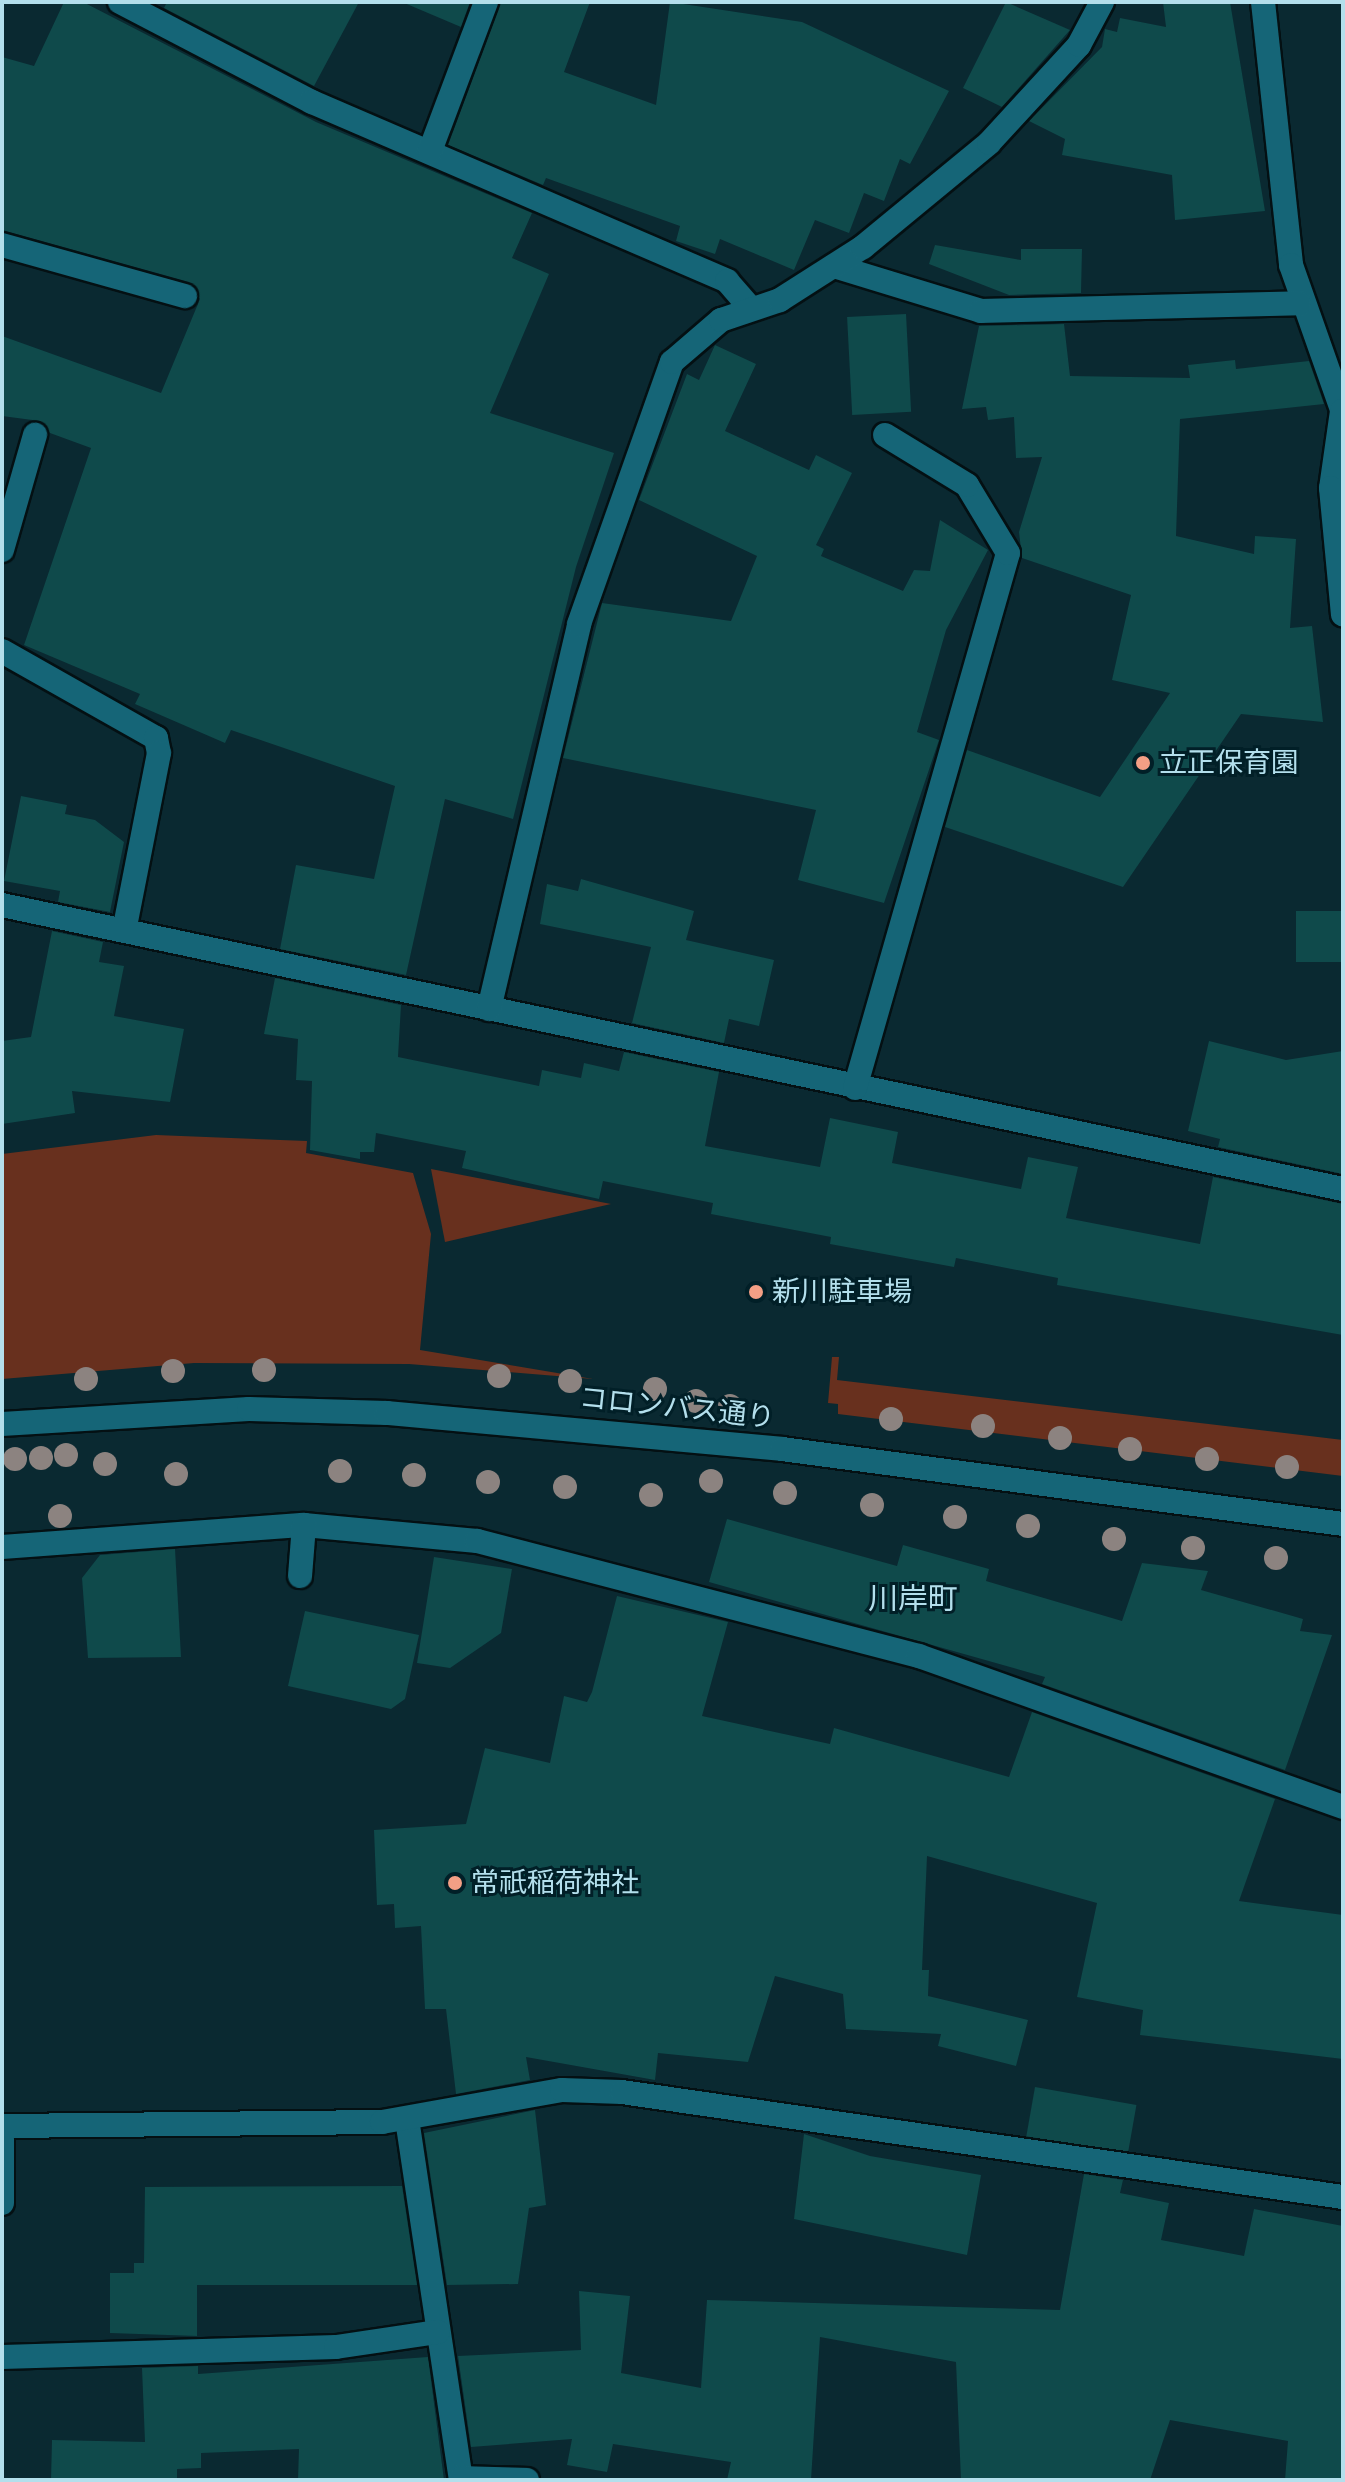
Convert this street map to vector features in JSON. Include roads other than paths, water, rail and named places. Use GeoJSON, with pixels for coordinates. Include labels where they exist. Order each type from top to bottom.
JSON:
{"type":"FeatureCollection","features":[{"type":"Feature","properties":{"kind":"street"},"geometry":{"type":"LineString","coordinates":[[120,2],[312,102],[727,281],[749,306]]}},
{"type":"Feature","properties":{"kind":"street"},"geometry":{"type":"LineString","coordinates":[[430,151],[486,2]]}},
{"type":"Feature","properties":{"kind":"street"},"geometry":{"type":"LineString","coordinates":[[489,1009],[579,624],[638,449],[672,362],[696,335],[749,306],[780,300],[834,266],[1019,114],[1079,45],[1102,2]]}},
{"type":"Feature","properties":{"kind":"street"},"geometry":{"type":"LineString","coordinates":[[1263,2],[1299,303],[1342,412],[1331,488],[1343,614]]}},
{"type":"Feature","properties":{"kind":"street"},"geometry":{"type":"LineString","coordinates":[[2,245],[185,296]]}},
{"type":"Feature","properties":{"kind":"street"},"geometry":{"type":"LineString","coordinates":[[834,266],[981,311],[1299,303]]}},
{"type":"Feature","properties":{"kind":"street"},"geometry":{"type":"LineString","coordinates":[[2,550],[35,435]]}},
{"type":"Feature","properties":{"kind":"street"},"geometry":{"type":"LineString","coordinates":[[855,1088],[1008,553],[967,485],[885,435]]}},
{"type":"Feature","properties":{"kind":"street"},"geometry":{"type":"LineString","coordinates":[[2,651],[156,738],[124,931]]}},
{"type":"Feature","properties":{"kind":"street"},"geometry":{"type":"LineString","coordinates":[[2,905],[1343,1189]]}},
{"type":"Feature","properties":{"kind":"street","name":"コロンバス通り"},"geometry":{"type":"LineString","coordinates":[[2,1424],[233,1409],[387,1413],[782,1449],[1343,1524]]}},
{"type":"Feature","properties":{"kind":"street"},"geometry":{"type":"LineString","coordinates":[[300,1576],[304,1525]]}},
{"type":"Feature","properties":{"kind":"street"},"geometry":{"type":"LineString","coordinates":[[2,1547],[304,1525],[477,1541],[919,1656],[1343,1807]]}},
{"type":"Feature","properties":{"kind":"street"},"geometry":{"type":"LineString","coordinates":[[2,2126],[407,2119],[562,2090],[638,2093],[1343,2197]]}},
{"type":"Feature","properties":{"kind":"street"},"geometry":{"type":"LineString","coordinates":[[407,2119],[461,2479],[527,2480]]}},
{"type":"Feature","properties":{"kind":"street"},"geometry":{"type":"LineString","coordinates":[[2,2139],[2,2203]]}},
{"type":"Feature","properties":{"kind":"street"},"geometry":{"type":"LineString","coordinates":[[2,2357],[336,2347],[438,2332]]}},
{"type":"Feature","properties":{"kind":"place","name":"立正保育園"},"geometry":{"type":"Point","coordinates":[1143,763]}},
{"type":"Feature","properties":{"kind":"place","name":"新川駐車場"},"geometry":{"type":"Point","coordinates":[756,1292]}},
{"type":"Feature","properties":{"kind":"place","name":"常祇稲荷神社"},"geometry":{"type":"Point","coordinates":[455,1883]}},
{"type":"Feature","properties":{"kind":"district","name":"川岸町"},"geometry":{"type":"Point","coordinates":[913,1599]}}]}
